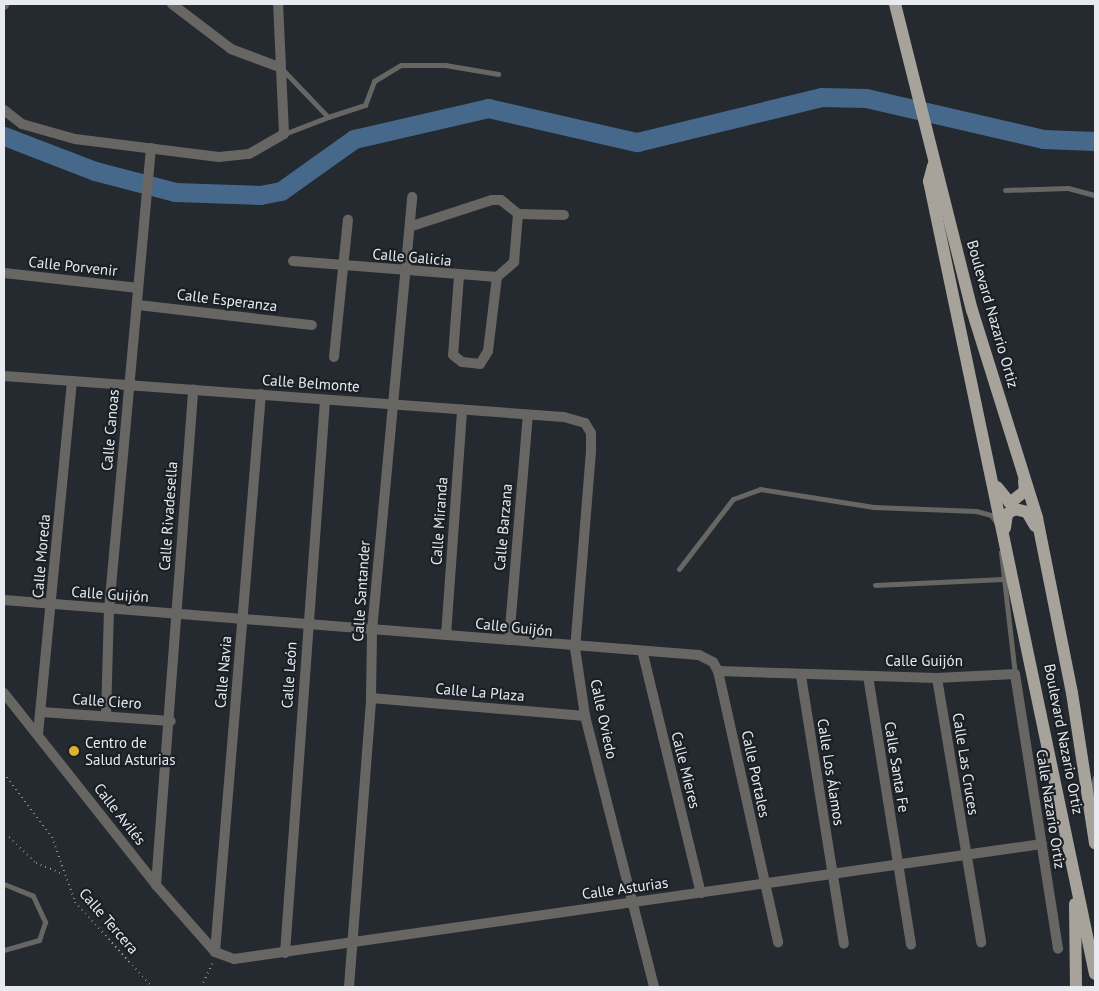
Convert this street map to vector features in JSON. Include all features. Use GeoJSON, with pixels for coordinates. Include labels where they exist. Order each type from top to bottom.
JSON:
{"type":"FeatureCollection","features":[{"type":"Feature","properties":{"kind":"main road","name":"Boulevard Nazario Ortiz"},"geometry":{"type":"LineString","coordinates":[[895,4],[917,87],[933,166],[941,178],[972,310],[1024,470],[1071,683],[1088,806],[1095,842]]}},
{"type":"Feature","properties":{"kind":"main road","name":"Boulevard Nazario Ortiz"},"geometry":{"type":"LineString","coordinates":[[933,166],[929,181],[1006,540],[1095,974]]}},
{"type":"Feature","properties":{"kind":"main road","name":"Boulevard Nazario Ortiz"},"geometry":{"type":"LineString","coordinates":[[991,474],[1010,503],[1025,491],[1024,470]]}},
{"type":"Feature","properties":{"kind":"main road","name":"Boulevard Nazario Ortiz"},"geometry":{"type":"LineString","coordinates":[[1006,540],[1007,514],[1015,509],[1027,512],[1039,535]]}},
{"type":"Feature","properties":{"kind":"main road"},"geometry":{"type":"LineString","coordinates":[[1075,882],[1076,987]]}},
{"type":"Feature","properties":{"kind":"street"},"geometry":{"type":"LineString","coordinates":[[172,4],[231,49],[279,67]]}},
{"type":"Feature","properties":{"kind":"street"},"geometry":{"type":"LineString","coordinates":[[4,110],[28,126],[75,139],[235,156],[249,154],[284,134],[279,67],[278,4]]}},
{"type":"Feature","properties":{"kind":"street","name":"Calle Canoas"},"geometry":{"type":"LineString","coordinates":[[106,716],[109,610],[138,305],[143,204],[150,148]]}},
{"type":"Feature","properties":{"kind":"street","name":"Calle Santander"},"geometry":{"type":"LineString","coordinates":[[349,987],[371,698],[372,631],[392,404],[408,271],[412,226],[412,197]]}},
{"type":"Feature","properties":{"kind":"street"},"geometry":{"type":"LineString","coordinates":[[412,226],[492,200],[500,200],[518,214],[564,216]]}},
{"type":"Feature","properties":{"kind":"street"},"geometry":{"type":"LineString","coordinates":[[459,276],[453,355],[462,362],[480,364],[489,340],[497,277],[511,267],[515,254],[518,214]]}},
{"type":"Feature","properties":{"kind":"street"},"geometry":{"type":"LineString","coordinates":[[334,357],[348,220]]}},
{"type":"Feature","properties":{"kind":"street","name":"Calle Galicia"},"geometry":{"type":"LineString","coordinates":[[293,261],[459,276],[497,277]]}},
{"type":"Feature","properties":{"kind":"street","name":"Calle Porvenir"},"geometry":{"type":"LineString","coordinates":[[4,273],[138,288]]}},
{"type":"Feature","properties":{"kind":"street","name":"Calle Esperanza"},"geometry":{"type":"LineString","coordinates":[[138,305],[312,325]]}},
{"type":"Feature","properties":{"kind":"street","name":"Calle Belmonte"},"geometry":{"type":"LineString","coordinates":[[4,376],[130,383],[528,415],[585,423],[591,433],[591,451]]}},
{"type":"Feature","properties":{"kind":"street","name":"Calle Moreda"},"geometry":{"type":"LineString","coordinates":[[38,734],[52,605],[72,381]]}},
{"type":"Feature","properties":{"kind":"street","name":"Calle Rivadesella"},"geometry":{"type":"LineString","coordinates":[[156,885],[171,721],[176,614],[193,389]]}},
{"type":"Feature","properties":{"kind":"street","name":"Calle Navia"},"geometry":{"type":"LineString","coordinates":[[215,952],[261,394]]}},
{"type":"Feature","properties":{"kind":"street","name":"Calle León"},"geometry":{"type":"LineString","coordinates":[[285,953],[307,626],[325,400]]}},
{"type":"Feature","properties":{"kind":"street","name":"Calle Miranda"},"geometry":{"type":"LineString","coordinates":[[446,635],[462,410]]}},
{"type":"Feature","properties":{"kind":"street","name":"Calle Barzana"},"geometry":{"type":"LineString","coordinates":[[509,640],[528,415]]}},
{"type":"Feature","properties":{"kind":"street","name":"Calle Oviedo"},"geometry":{"type":"LineString","coordinates":[[591,451],[575,648],[586,716],[635,901],[654,987]]}},
{"type":"Feature","properties":{"kind":"street","name":"Calle Guijón"},"geometry":{"type":"LineString","coordinates":[[4,600],[242,621],[509,640],[643,654],[706,657],[718,671],[801,676],[937,678],[1014,674]]}},
{"type":"Feature","properties":{"kind":"street","name":"Calle Mieres"},"geometry":{"type":"LineString","coordinates":[[643,654],[701,893]]}},
{"type":"Feature","properties":{"kind":"street","name":"Calle Portales"},"geometry":{"type":"LineString","coordinates":[[718,671],[778,942]]}},
{"type":"Feature","properties":{"kind":"street","name":"Calle Nazario Ortiz"},"geometry":{"type":"LineString","coordinates":[[1014,674],[1058,949]]}},
{"type":"Feature","properties":{"kind":"street","name":"Calle Los Álamos"},"geometry":{"type":"LineString","coordinates":[[801,676],[831,873],[844,944]]}},
{"type":"Feature","properties":{"kind":"street","name":"Calle Santa Fe"},"geometry":{"type":"LineString","coordinates":[[868,676],[911,945]]}},
{"type":"Feature","properties":{"kind":"street","name":"Calle Las Cruces"},"geometry":{"type":"LineString","coordinates":[[937,678],[981,942]]}},
{"type":"Feature","properties":{"kind":"street","name":"Calle Avilés"},"geometry":{"type":"LineString","coordinates":[[4,693],[156,885],[215,952]]}},
{"type":"Feature","properties":{"kind":"street","name":"Calle La Plaza"},"geometry":{"type":"LineString","coordinates":[[371,698],[586,716]]}},
{"type":"Feature","properties":{"kind":"street","name":"Calle Ciero"},"geometry":{"type":"LineString","coordinates":[[41,712],[171,721]]}},
{"type":"Feature","properties":{"kind":"street","name":"Calle Asturias"},"geometry":{"type":"LineString","coordinates":[[215,952],[239,960],[635,901],[765,884],[897,863],[1042,844]]}},
{"type":"Feature","properties":{"kind":"lane"},"geometry":{"type":"LineString","coordinates":[[284,134],[365,105],[374,81],[401,65],[445,65],[498,74]]}},
{"type":"Feature","properties":{"kind":"lane"},"geometry":{"type":"LineString","coordinates":[[279,67],[328,117]]}},
{"type":"Feature","properties":{"kind":"lane"},"geometry":{"type":"LineString","coordinates":[[1005,190],[1068,188],[1095,195]]}},
{"type":"Feature","properties":{"kind":"lane"},"geometry":{"type":"LineString","coordinates":[[679,568],[733,499],[760,489],[874,507],[986,513],[996,522],[1014,674]]}},
{"type":"Feature","properties":{"kind":"lane"},"geometry":{"type":"LineString","coordinates":[[875,585],[1003,579]]}},
{"type":"Feature","properties":{"kind":"lane"},"geometry":{"type":"LineString","coordinates":[[1088,806],[1095,777]]}},
{"type":"Feature","properties":{"kind":"lane"},"geometry":{"type":"LineString","coordinates":[[4,884],[33,896],[45,922],[38,940],[4,950]]}},
{"type":"Feature","properties":{"kind":"path","name":"Calle Tercera"},"geometry":{"type":"LineString","coordinates":[[4,773],[52,837],[61,873],[84,914],[152,987]]}},
{"type":"Feature","properties":{"kind":"path"},"geometry":{"type":"LineString","coordinates":[[4,838],[9,837],[36,862],[61,873]]}},
{"type":"Feature","properties":{"kind":"path"},"geometry":{"type":"LineString","coordinates":[[201,987],[215,952]]}},
{"type":"Feature","properties":{"kind":"waterway"},"geometry":{"type":"LineString","coordinates":[[4,136],[95,171],[175,192],[260,195],[281,191],[354,139],[488,108],[637,142],[821,97],[866,98],[1043,139],[1095,141]]}},
{"type":"Feature","properties":{"kind":"place","name":"Centro de Salud Asturias"},"geometry":{"type":"Point","coordinates":[74,751]}}]}
